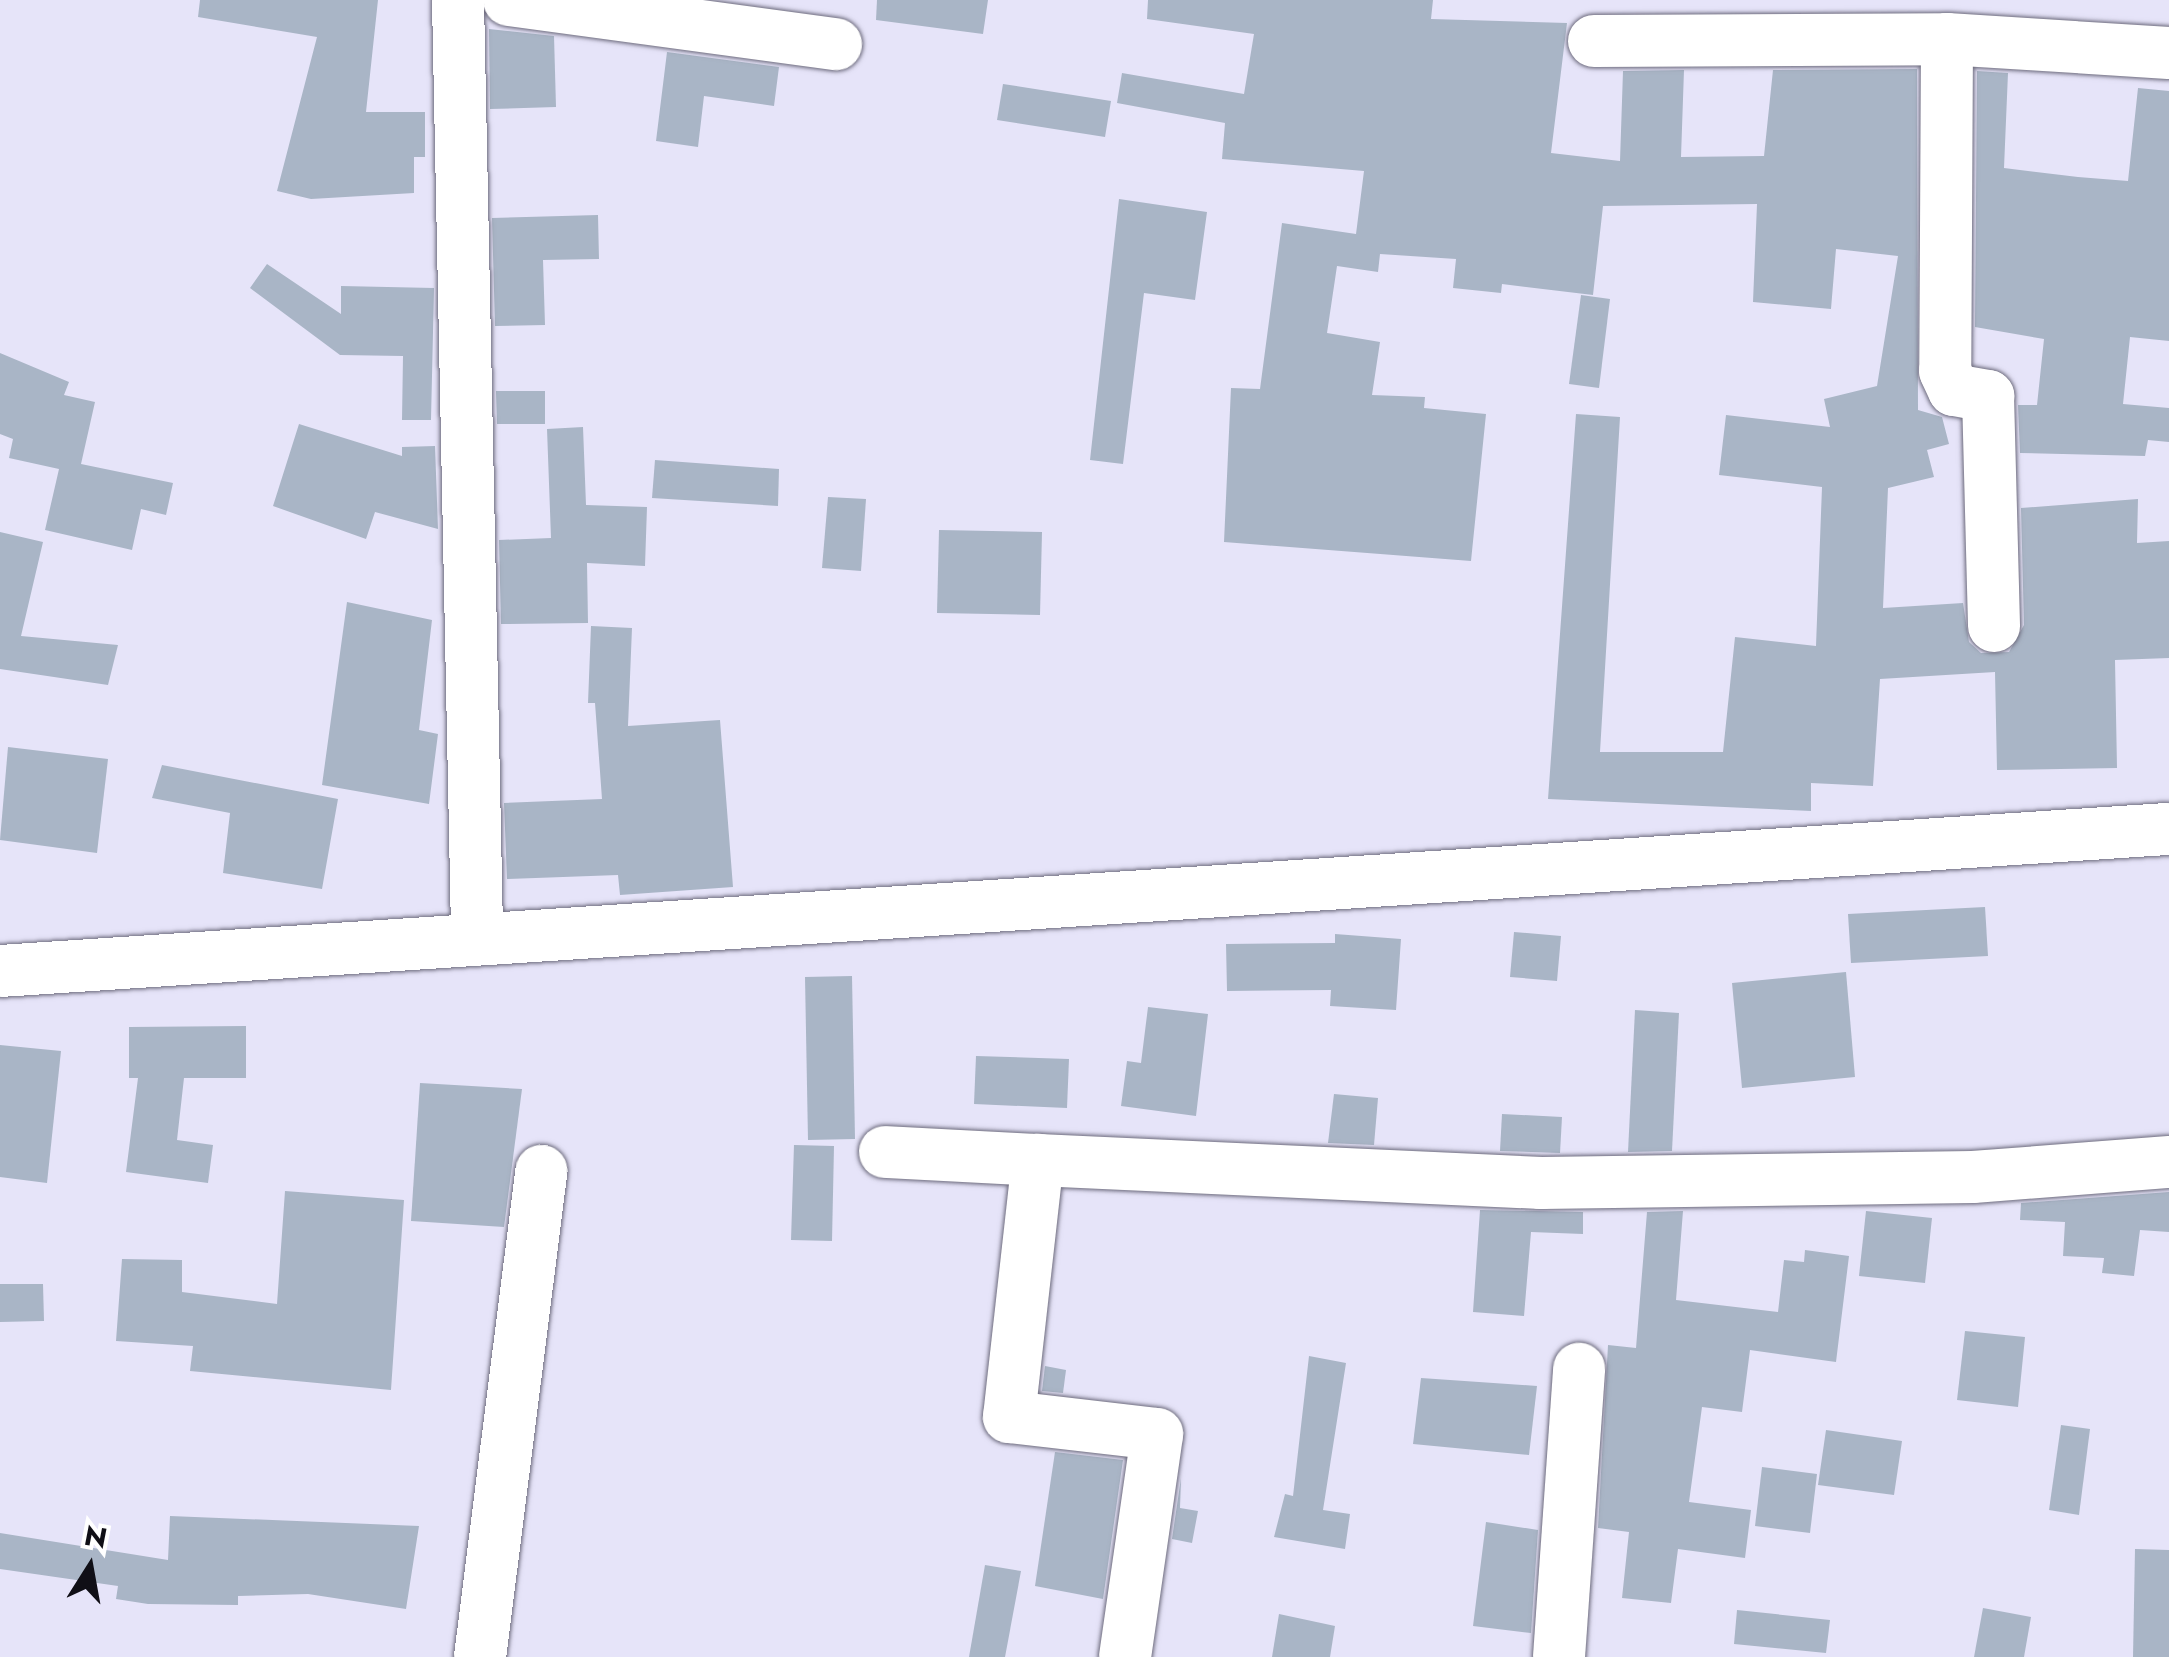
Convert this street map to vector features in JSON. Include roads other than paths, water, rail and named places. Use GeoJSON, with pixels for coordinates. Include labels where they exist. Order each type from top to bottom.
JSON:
{"type":"FeatureCollection","features":[{"type":"Feature","properties":{"kind":"street"},"geometry":{"type":"LineString","coordinates":[[458,0],[476,934]]}},
{"type":"Feature","properties":{"kind":"street"},"geometry":{"type":"LineString","coordinates":[[509,0],[836,44]]}},
{"type":"Feature","properties":{"kind":"street"},"geometry":{"type":"LineString","coordinates":[[1948,39],[1945,372],[1954,390],[1988,396],[1994,626]]}},
{"type":"Feature","properties":{"kind":"street"},"geometry":{"type":"LineString","coordinates":[[1594,41],[1948,39],[2169,53]]}},
{"type":"Feature","properties":{"kind":"street"},"geometry":{"type":"LineString","coordinates":[[0,970],[476,934],[838,919],[2169,828]]}},
{"type":"Feature","properties":{"kind":"street"},"geometry":{"type":"LineString","coordinates":[[884,1152],[1541,1184],[1973,1178],[2169,1162]]}},
{"type":"Feature","properties":{"kind":"street"},"geometry":{"type":"LineString","coordinates":[[1038,1160],[1010,1416],[1157,1434],[1124,1657]]}},
{"type":"Feature","properties":{"kind":"street"},"geometry":{"type":"LineString","coordinates":[[480,1657],[541,1172]]}},
{"type":"Feature","properties":{"kind":"street"},"geometry":{"type":"LineString","coordinates":[[1559,1657],[1579,1369]]}}]}
